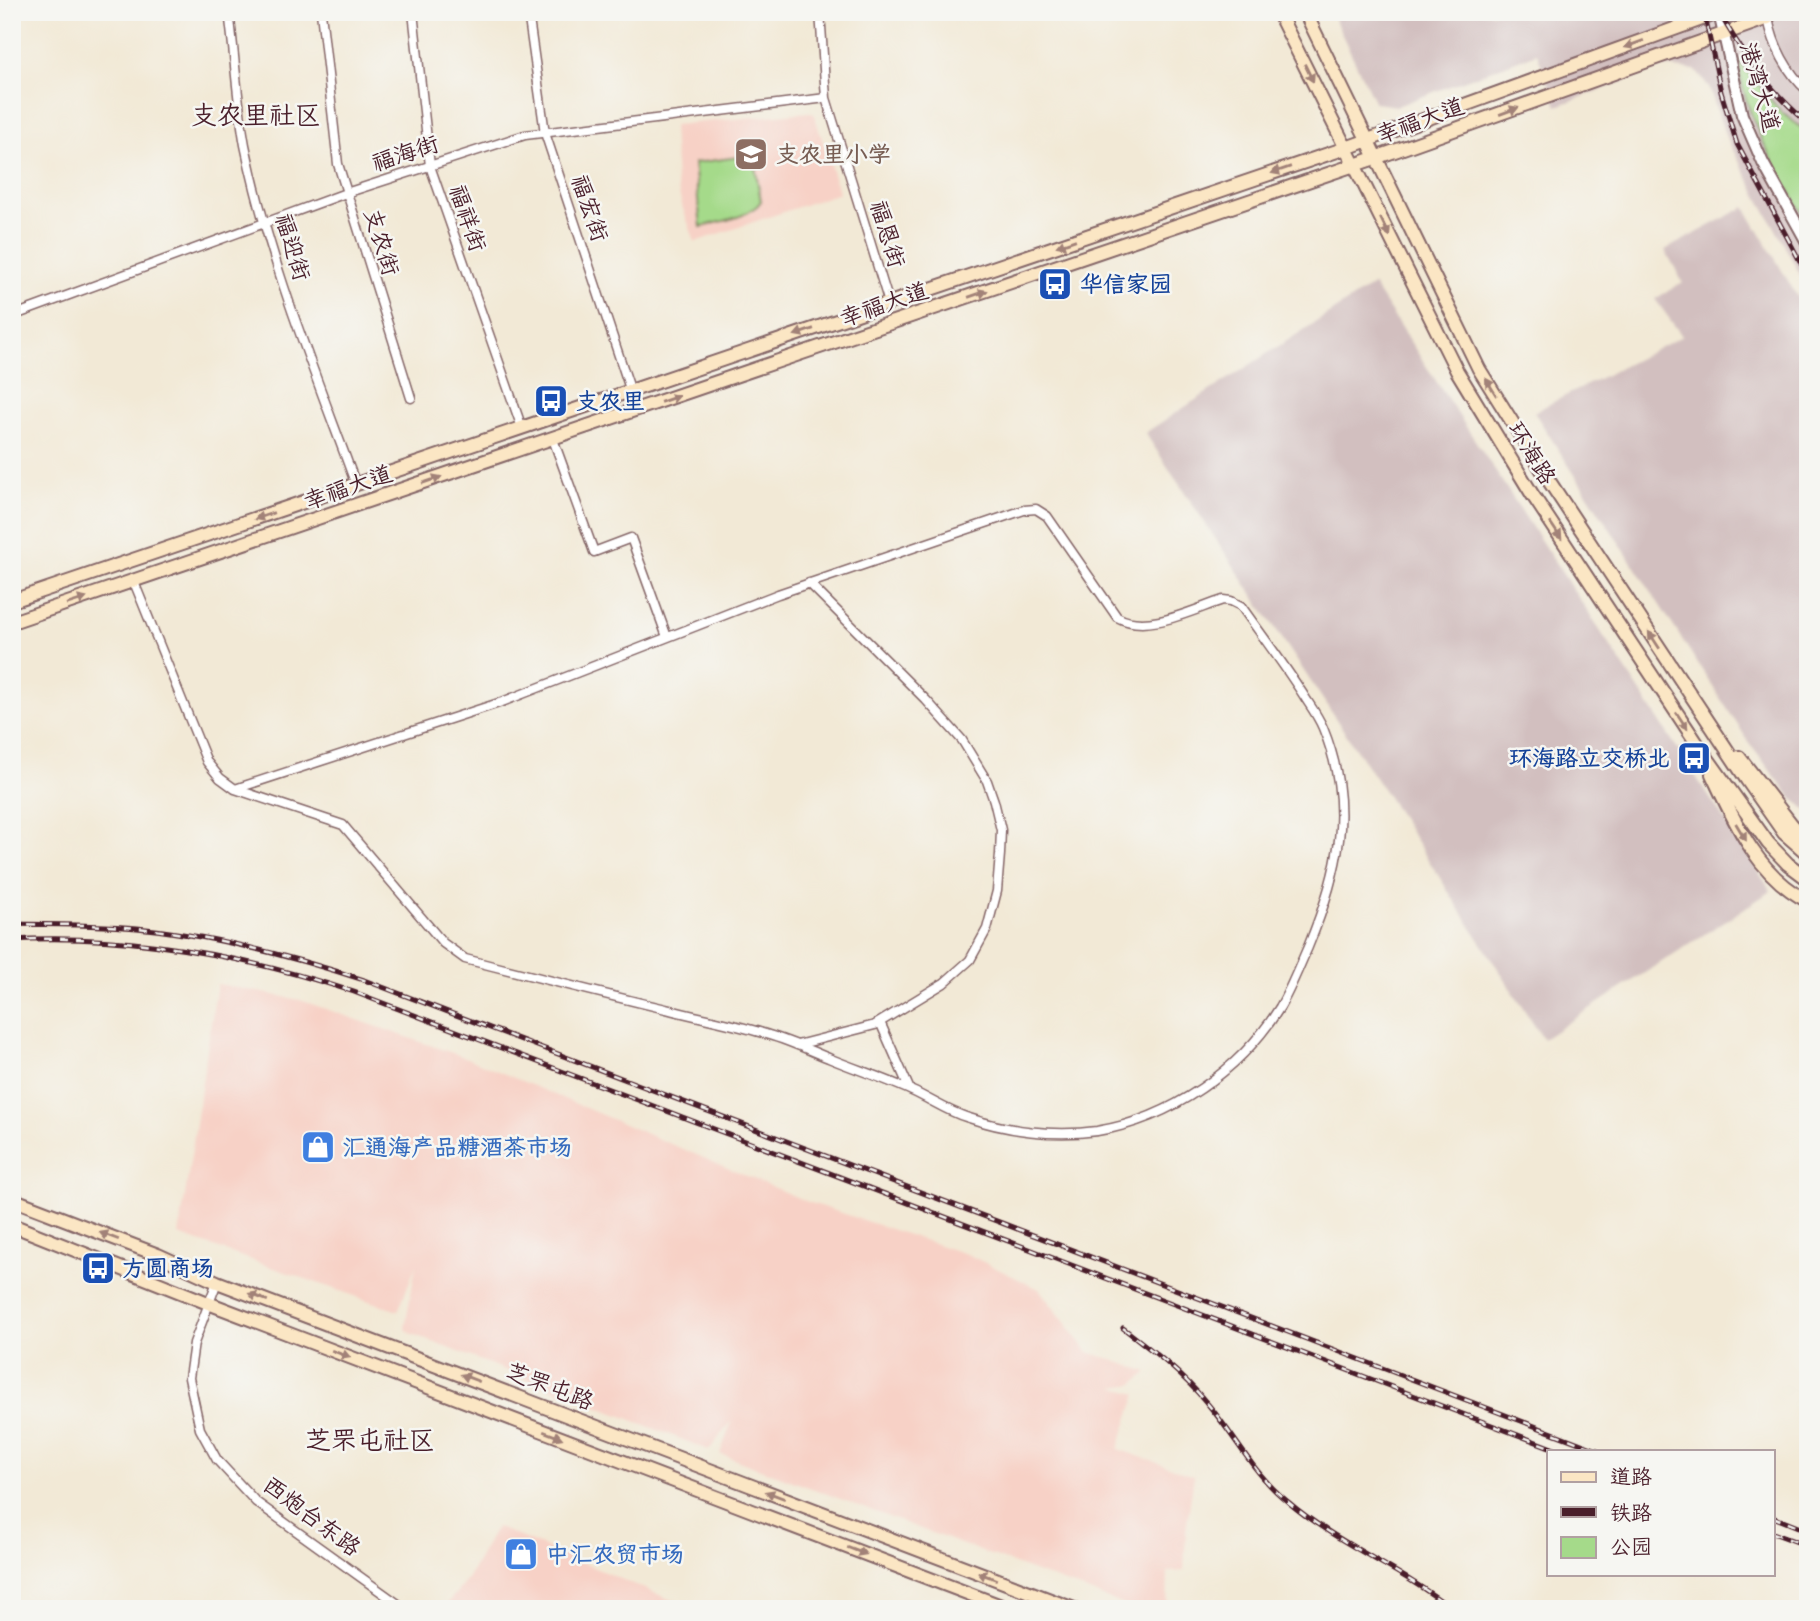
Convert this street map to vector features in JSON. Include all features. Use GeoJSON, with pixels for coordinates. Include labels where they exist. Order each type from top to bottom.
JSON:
{"type":"FeatureCollection","features":[{"type":"Feature","properties":{"kind":"main road","name":"环海路"},"geometry":{"type":"LineString","coordinates":[[1279,12],[1457,371],[1532,494],[1700,748],[1768,844],[1808,879]]}},
{"type":"Feature","properties":{"kind":"main road","name":"环海路"},"geometry":{"type":"LineString","coordinates":[[1305,12],[1479,369],[1549,481],[1720,739],[1784,833],[1808,854]]}},
{"type":"Feature","properties":{"kind":"main road","name":"幸福大道"},"geometry":{"type":"LineString","coordinates":[[12,601],[1346,148],[1720,13]]}},
{"type":"Feature","properties":{"kind":"main road","name":"幸福大道"},"geometry":{"type":"LineString","coordinates":[[12,622],[1375,158],[1723,34],[1767,15]]}},
{"type":"Feature","properties":{"kind":"main road"},"geometry":{"type":"LineString","coordinates":[[1720,739],[1744,762],[1792,825],[1808,841]]}},
{"type":"Feature","properties":{"kind":"main road"},"geometry":{"type":"LineString","coordinates":[[1700,748],[1741,834],[1775,879],[1783,887],[1808,901]]}},
{"type":"Feature","properties":{"kind":"main road","name":"芝罘屯路"},"geometry":{"type":"LineString","coordinates":[[12,1199],[158,1255],[217,1282],[1074,1609]]}},
{"type":"Feature","properties":{"kind":"main road","name":"芝罘屯路"},"geometry":{"type":"LineString","coordinates":[[12,1225],[208,1303],[1009,1609]]}},
{"type":"Feature","properties":{"kind":"street","name":"福迎街"},"geometry":{"type":"LineString","coordinates":[[229,12],[245,143],[264,224],[297,325],[356,485]]}},
{"type":"Feature","properties":{"kind":"street","name":"支农街"},"geometry":{"type":"LineString","coordinates":[[321,12],[333,141],[346,193],[411,397]]}},
{"type":"Feature","properties":{"kind":"street","name":"福祥街"},"geometry":{"type":"LineString","coordinates":[[413,12],[430,166],[522,428]]}},
{"type":"Feature","properties":{"kind":"street","name":"福宏街"},"geometry":{"type":"LineString","coordinates":[[528,12],[545,133],[637,410]]}},
{"type":"Feature","properties":{"kind":"street","name":"福恩街"},"geometry":{"type":"LineString","coordinates":[[820,12],[826,98],[889,303]]}},
{"type":"Feature","properties":{"kind":"street","name":"港湾大道"},"geometry":{"type":"LineString","coordinates":[[1720,13],[1742,115],[1762,163],[1808,244]]}},
{"type":"Feature","properties":{"kind":"street"},"geometry":{"type":"LineString","coordinates":[[1767,15],[1771,36],[1795,80],[1808,91]]}},
{"type":"Feature","properties":{"kind":"street","name":"福海街"},"geometry":{"type":"LineString","coordinates":[[12,316],[346,193],[525,135],[826,98]]}},
{"type":"Feature","properties":{"kind":"street"},"geometry":{"type":"LineString","coordinates":[[553,439],[594,552],[631,538],[667,637]]}},
{"type":"Feature","properties":{"kind":"street"},"geometry":{"type":"LineString","coordinates":[[134,582],[207,762],[220,778],[235,789],[343,825],[443,943],[465,959],[770,1035],[910,1090],[964,1116],[1030,1132],[1097,1131],[1135,1121],[1172,1106],[1234,1063],[1280,1007],[1321,916],[1339,851],[1342,813],[1334,763],[1322,726],[1293,679],[1241,606],[1223,600],[1156,622],[1143,625],[1128,623],[1117,617],[1047,516],[1036,509],[1024,510],[809,583],[502,702],[235,789]]}},
{"type":"Feature","properties":{"kind":"street"},"geometry":{"type":"LineString","coordinates":[[796,1045],[836,1037],[880,1022],[944,983],[970,960],[987,929],[997,891],[1000,830],[987,781],[962,740],[926,700],[809,583]]}},
{"type":"Feature","properties":{"kind":"street"},"geometry":{"type":"LineString","coordinates":[[880,1022],[910,1090]]}},
{"type":"Feature","properties":{"kind":"street","name":"西炮台东路"},"geometry":{"type":"LineString","coordinates":[[217,1282],[194,1343],[189,1378],[200,1429],[218,1460],[256,1502],[405,1609]]}},
{"type":"Feature","properties":{"kind":"shaded area"},"geometry":{"type":"Polygon","coordinates":[[[1331,12],[1808,12],[1808,289],[1726,137],[1709,87],[1695,70],[1663,67],[1557,106],[1537,53],[1397,106],[1375,103],[1331,12]]]}},
{"type":"Feature","properties":{"kind":"shaded area","name":"支农里小学"},"geometry":{"type":"Polygon","coordinates":[[[810,112],[814,114],[839,193],[695,242],[676,182],[673,125],[810,112]]]}},
{"type":"Feature","properties":{"kind":"shaded area"},"geometry":{"type":"Polygon","coordinates":[[[1745,207],[1808,315],[1808,811],[1792,798],[1752,747],[1534,412],[1682,336],[1655,299],[1683,282],[1665,250],[1745,207]]]}},
{"type":"Feature","properties":{"kind":"shaded area"},"geometry":{"type":"Polygon","coordinates":[[[1373,285],[1771,891],[1543,1039],[1390,800],[1145,433],[1373,285]]]}},
{"type":"Feature","properties":{"kind":"shaded area"},"geometry":{"type":"Polygon","coordinates":[[[217,984],[300,1000],[467,1058],[808,1202],[969,1255],[1039,1289],[1088,1352],[1148,1372],[1134,1384],[1114,1387],[1137,1394],[1118,1449],[1194,1476],[1186,1530],[1184,1571],[1168,1572],[1167,1609],[1135,1609],[720,1454],[732,1421],[709,1450],[410,1333],[405,1328],[416,1265],[398,1311],[179,1235],[217,984]]]}},
{"type":"Feature","properties":{"kind":"shaded area","name":"中汇农贸市场"},"geometry":{"type":"Polygon","coordinates":[[[496,1527],[669,1599],[701,1609],[443,1609],[466,1581],[496,1527]]]}},
{"type":"Feature","properties":{"kind":"green space"},"geometry":{"type":"Polygon","coordinates":[[[1739,61],[1781,112],[1808,133],[1808,223],[1764,145],[1747,102],[1739,61]]]}},
{"type":"Feature","properties":{"kind":"green space"},"geometry":{"type":"Polygon","coordinates":[[[753,155],[761,201],[742,215],[701,227],[694,163],[753,155]]]}},
{"type":"Feature","properties":{"kind":"railway"},"geometry":{"type":"LineString","coordinates":[[1704,12],[1721,92],[1737,144],[1808,276]]}},
{"type":"Feature","properties":{"kind":"railway"},"geometry":{"type":"LineString","coordinates":[[1719,12],[1758,72],[1808,123]]}},
{"type":"Feature","properties":{"kind":"railway"},"geometry":{"type":"LineString","coordinates":[[12,924],[112,926],[201,937],[310,963],[364,980],[1597,1450]]}},
{"type":"Feature","properties":{"kind":"railway"},"geometry":{"type":"LineString","coordinates":[[12,940],[99,940],[186,950],[271,968],[354,992],[1557,1450]]}},
{"type":"Feature","properties":{"kind":"railway"},"geometry":{"type":"LineString","coordinates":[[1123,1328],[1197,1391],[1264,1479],[1287,1501],[1327,1530],[1452,1609]]}},
{"type":"Feature","properties":{"kind":"railway"},"geometry":{"type":"LineString","coordinates":[[1774,1517],[1808,1531]]}},
{"type":"Feature","properties":{"kind":"railway"},"geometry":{"type":"LineString","coordinates":[[1774,1533],[1808,1546]]}},
{"type":"Feature","properties":{"kind":"place","name":"支农里小学"},"geometry":{"type":"Point","coordinates":[751,154]}},
{"type":"Feature","properties":{"kind":"place","name":"华信家园"},"geometry":{"type":"Point","coordinates":[1055,284]}},
{"type":"Feature","properties":{"kind":"place","name":"支农里"},"geometry":{"type":"Point","coordinates":[551,401]}},
{"type":"Feature","properties":{"kind":"place","name":"环海路立交桥北"},"geometry":{"type":"Point","coordinates":[1694,758]}},
{"type":"Feature","properties":{"kind":"place","name":"汇通海产品糖酒茶市场"},"geometry":{"type":"Point","coordinates":[318,1147]}},
{"type":"Feature","properties":{"kind":"place","name":"方圆商场"},"geometry":{"type":"Point","coordinates":[98,1268]}},
{"type":"Feature","properties":{"kind":"place","name":"中汇农贸市场"},"geometry":{"type":"Point","coordinates":[521,1554]}},
{"type":"Feature","properties":{"kind":"district","name":"支农里社区"},"geometry":{"type":"Point","coordinates":[256,115]}},
{"type":"Feature","properties":{"kind":"district","name":"芝罘屯社区"},"geometry":{"type":"Point","coordinates":[370,1440]}}]}
